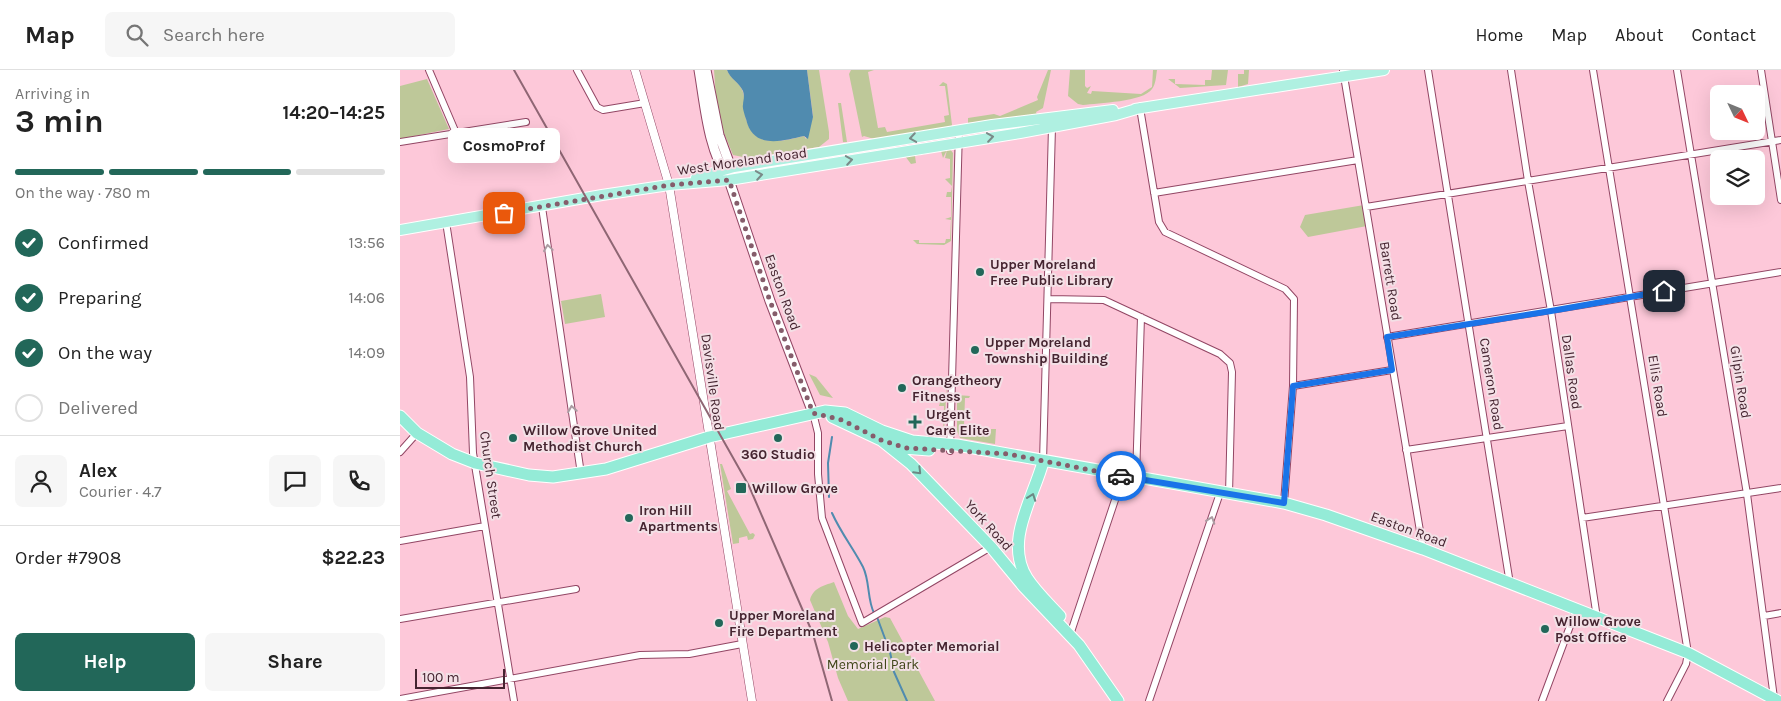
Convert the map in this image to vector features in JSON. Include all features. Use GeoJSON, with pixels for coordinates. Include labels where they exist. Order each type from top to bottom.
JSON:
{"type":"FeatureCollection","features":[{"type":"Feature","properties":{"kind":"highway","name":"Easton Road"},"geometry":{"type":"LineString","coordinates":[[813,413],[825,411],[845,413],[882,431],[912,441],[950,448],[1008,454],[1136,479],[1284,503],[1326,515],[1423,550],[1688,653],[1776,700]]}},
{"type":"Feature","properties":{"kind":"highway","name":"Easton Road"},"geometry":{"type":"LineString","coordinates":[[813,413],[842,420],[881,440],[906,448],[950,448]]}},
{"type":"Feature","properties":{"kind":"highway"},"geometry":{"type":"LineString","coordinates":[[400,416],[417,433],[452,454],[475,463],[539,476],[581,474],[598,471],[709,437],[813,413]]}},
{"type":"Feature","properties":{"kind":"highway","name":"York Road"},"geometry":{"type":"LineString","coordinates":[[881,440],[911,464],[991,547],[1058,625],[1070,635]]}},
{"type":"Feature","properties":{"kind":"highway","name":"York Road"},"geometry":{"type":"LineString","coordinates":[[1043,462],[1019,532],[1017,551],[1028,579],[1062,618],[1070,635],[1118,701]]}},
{"type":"Feature","properties":{"kind":"main road","name":"Easton Road"},"geometry":{"type":"LineString","coordinates":[[699,70],[709,126],[727,169]]}},
{"type":"Feature","properties":{"kind":"main road","name":"Easton Road"},"geometry":{"type":"LineString","coordinates":[[706,70],[729,180],[770,301],[813,413]]}},
{"type":"Feature","properties":{"kind":"main road","name":"West Moreland Road"},"geometry":{"type":"LineString","coordinates":[[669,185],[727,169],[959,130],[1057,116],[1140,108],[1344,73],[1384,70]]}},
{"type":"Feature","properties":{"kind":"main road","name":"West Moreland Road"},"geometry":{"type":"LineString","coordinates":[[669,185],[729,180],[1052,127],[1116,115],[1140,108]]}},
{"type":"Feature","properties":{"kind":"main road"},"geometry":{"type":"LineString","coordinates":[[400,230],[669,185]]}},
{"type":"Feature","properties":{"kind":"street"},"geometry":{"type":"LineString","coordinates":[[429,70],[456,133]]}},
{"type":"Feature","properties":{"kind":"street"},"geometry":{"type":"LineString","coordinates":[[577,70],[595,106],[603,110],[644,103]]}},
{"type":"Feature","properties":{"kind":"street","name":"Davisville Road"},"geometry":{"type":"LineString","coordinates":[[635,70],[669,185],[752,701]]}},
{"type":"Feature","properties":{"kind":"street","name":"Cameron Road"},"geometry":{"type":"LineString","coordinates":[[1428,70],[1470,323],[1510,584]]}},
{"type":"Feature","properties":{"kind":"street","name":"Dallas Road"},"geometry":{"type":"LineString","coordinates":[[1511,70],[1528,182],[1551,311],[1597,618]]}},
{"type":"Feature","properties":{"kind":"street","name":"Ellis Road"},"geometry":{"type":"LineString","coordinates":[[1593,70],[1688,653],[1686,664],[1667,701]]}},
{"type":"Feature","properties":{"kind":"street","name":"Gilpin Road"},"geometry":{"type":"LineString","coordinates":[[1677,70],[1747,494],[1776,700]]}},
{"type":"Feature","properties":{"kind":"street"},"geometry":{"type":"LineString","coordinates":[[1761,70],[1781,200]]}},
{"type":"Feature","properties":{"kind":"street","name":"Barrett Road"},"geometry":{"type":"LineString","coordinates":[[1344,73],[1423,550]]}},
{"type":"Feature","properties":{"kind":"street"},"geometry":{"type":"LineString","coordinates":[[1140,108],[1159,222],[1165,232],[1290,292],[1296,307],[1293,386],[1284,503]]}},
{"type":"Feature","properties":{"kind":"street"},"geometry":{"type":"LineString","coordinates":[[400,142],[526,122]]}},
{"type":"Feature","properties":{"kind":"street"},"geometry":{"type":"LineString","coordinates":[[1043,462],[1049,298],[1052,127]]}},
{"type":"Feature","properties":{"kind":"street"},"geometry":{"type":"LineString","coordinates":[[950,448],[959,130]]}},
{"type":"Feature","properties":{"kind":"street"},"geometry":{"type":"LineString","coordinates":[[1366,207],[1781,140]]}},
{"type":"Feature","properties":{"kind":"street"},"geometry":{"type":"LineString","coordinates":[[1154,193],[1358,160]]}},
{"type":"Feature","properties":{"kind":"street"},"geometry":{"type":"LineString","coordinates":[[542,207],[581,474]]}},
{"type":"Feature","properties":{"kind":"street","name":"Church Street"},"geometry":{"type":"LineString","coordinates":[[446,222],[470,377],[475,463],[514,701]]}},
{"type":"Feature","properties":{"kind":"street"},"geometry":{"type":"LineString","coordinates":[[1387,337],[1551,311],[1631,295],[1781,272]]}},
{"type":"Feature","properties":{"kind":"street"},"geometry":{"type":"LineString","coordinates":[[1049,298],[1104,300],[1220,354],[1230,363],[1232,372],[1224,493],[1201,548],[1149,701]]}},
{"type":"Feature","properties":{"kind":"street"},"geometry":{"type":"LineString","coordinates":[[1136,479],[1141,317]]}},
{"type":"Feature","properties":{"kind":"street"},"geometry":{"type":"LineString","coordinates":[[1293,386],[1392,370]]}},
{"type":"Feature","properties":{"kind":"street"},"geometry":{"type":"LineString","coordinates":[[813,413],[818,433],[818,482],[822,518],[862,623],[991,547]]}},
{"type":"Feature","properties":{"kind":"street"},"geometry":{"type":"LineString","coordinates":[[1406,450],[1568,426]]}},
{"type":"Feature","properties":{"kind":"street"},"geometry":{"type":"LineString","coordinates":[[400,452],[417,433]]}},
{"type":"Feature","properties":{"kind":"street"},"geometry":{"type":"LineString","coordinates":[[1070,635],[1123,476]]}},
{"type":"Feature","properties":{"kind":"street"},"geometry":{"type":"LineString","coordinates":[[1582,518],[1781,488]]}},
{"type":"Feature","properties":{"kind":"street"},"geometry":{"type":"LineString","coordinates":[[400,541],[485,526]]}},
{"type":"Feature","properties":{"kind":"street"},"geometry":{"type":"LineString","coordinates":[[400,619],[576,589]]}},
{"type":"Feature","properties":{"kind":"street"},"geometry":{"type":"LineString","coordinates":[[1542,701],[1576,610]]}},
{"type":"Feature","properties":{"kind":"street"},"geometry":{"type":"LineString","coordinates":[[1764,616],[1781,613]]}},
{"type":"Feature","properties":{"kind":"street"},"geometry":{"type":"LineString","coordinates":[[400,698],[510,680],[640,655],[689,654],[742,644]]}},
{"type":"Feature","properties":{"kind":"green space"},"geometry":{"type":"Polygon","coordinates":[[[714,70],[727,70],[742,89],[746,118],[751,131],[763,140],[779,141],[804,136],[806,139],[813,116],[807,70],[819,70],[829,139],[819,147],[744,159],[743,157],[733,155],[722,128],[716,99],[714,70]]]}},
{"type":"Feature","properties":{"kind":"green space"},"geometry":{"type":"Polygon","coordinates":[[[851,70],[874,70],[868,72],[878,128],[885,127],[887,132],[945,122],[944,116],[949,115],[945,86],[939,86],[943,82],[947,84],[952,125],[949,130],[874,139],[862,137],[849,74],[851,70]]]}},
{"type":"Feature","properties":{"kind":"green space"},"geometry":{"type":"Polygon","coordinates":[[[1048,70],[1051,70],[1043,108],[1036,112],[1037,115],[968,123],[968,118],[994,114],[1000,116],[1038,100],[1037,97],[1048,70]]]}},
{"type":"Feature","properties":{"kind":"green space"},"geometry":{"type":"Polygon","coordinates":[[[1070,70],[1085,70],[1085,86],[1087,88],[1091,86],[1087,93],[1091,94],[1092,91],[1141,94],[1152,87],[1153,70],[1157,70],[1156,80],[1152,89],[1140,97],[1083,105],[1078,104],[1068,96],[1070,70]]]}},
{"type":"Feature","properties":{"kind":"green space"},"geometry":{"type":"Polygon","coordinates":[[[1212,70],[1228,70],[1226,85],[1180,88],[1168,79],[1175,79],[1175,84],[1205,85],[1205,80],[1211,80],[1212,70]]]}},
{"type":"Feature","properties":{"kind":"green space"},"geometry":{"type":"Polygon","coordinates":[[[1244,70],[1249,70],[1248,84],[1238,87],[1238,74],[1244,74],[1244,70]]]}},
{"type":"Feature","properties":{"kind":"green space"},"geometry":{"type":"Polygon","coordinates":[[[427,79],[449,129],[400,139],[400,86],[427,79]]]}},
{"type":"Feature","properties":{"kind":"green space"},"geometry":{"type":"Polygon","coordinates":[[[838,103],[841,103],[847,142],[843,142],[838,103]]]}},
{"type":"Feature","properties":{"kind":"green space"},"geometry":{"type":"Polygon","coordinates":[[[950,149],[953,153],[951,241],[944,245],[917,244],[913,240],[919,240],[919,243],[945,243],[946,239],[950,239],[951,220],[945,219],[951,217],[951,197],[946,197],[947,192],[951,192],[952,186],[945,179],[950,178],[950,159],[945,158],[947,150],[943,158],[941,151],[915,156],[916,163],[911,164],[905,156],[950,149]]]}},
{"type":"Feature","properties":{"kind":"green space"},"geometry":{"type":"Polygon","coordinates":[[[1364,205],[1367,226],[1308,237],[1300,227],[1305,215],[1364,205]]]}},
{"type":"Feature","properties":{"kind":"green space"},"geometry":{"type":"Polygon","coordinates":[[[601,294],[605,317],[565,324],[561,301],[601,294]]]}},
{"type":"Feature","properties":{"kind":"green space"},"geometry":{"type":"Polygon","coordinates":[[[809,374],[816,377],[833,398],[820,395],[809,374]]]}},
{"type":"Feature","properties":{"kind":"green space"},"geometry":{"type":"Polygon","coordinates":[[[943,381],[947,382],[944,431],[943,433],[944,406],[939,406],[942,395],[946,395],[946,385],[942,385],[943,381]]]}},
{"type":"Feature","properties":{"kind":"green space"},"geometry":{"type":"Polygon","coordinates":[[[957,395],[970,396],[965,398],[964,425],[971,426],[972,432],[991,433],[991,429],[996,429],[995,444],[960,438],[957,431],[957,395]]]}},
{"type":"Feature","properties":{"kind":"green space"},"geometry":{"type":"Polygon","coordinates":[[[720,464],[722,464],[731,489],[727,491],[750,534],[753,533],[755,535],[753,539],[748,540],[747,536],[739,538],[739,543],[733,544],[720,464]]]}},
{"type":"Feature","properties":{"kind":"green space","name":"Memorial Park"},"geometry":{"type":"Polygon","coordinates":[[[834,582],[848,616],[858,629],[885,617],[890,618],[935,701],[848,701],[838,678],[828,642],[810,600],[816,590],[834,582]]]}},
{"type":"Feature","properties":{"kind":"water"},"geometry":{"type":"Polygon","coordinates":[[[727,70],[807,70],[813,117],[808,139],[804,136],[787,140],[769,141],[755,135],[750,129],[744,112],[743,91],[727,70]]]}},
{"type":"Feature","properties":{"kind":"waterway"},"geometry":{"type":"LineString","coordinates":[[829,497],[828,463],[832,437]]}},
{"type":"Feature","properties":{"kind":"waterway"},"geometry":{"type":"LineString","coordinates":[[832,513],[863,567],[874,613]]}},
{"type":"Feature","properties":{"kind":"waterway"},"geometry":{"type":"LineString","coordinates":[[877,617],[890,652],[894,672],[907,701]]}},
{"type":"Feature","properties":{"kind":"railway"},"geometry":{"type":"LineString","coordinates":[[514,70],[749,486],[813,634],[832,701]]}},
{"type":"Feature","properties":{"kind":"way so far"},"geometry":{"type":"LineString","coordinates":[[504,213],[669,185],[729,180],[770,301],[813,413],[842,420],[881,440],[906,448],[1008,454],[1121,476]]}},
{"type":"Feature","properties":{"kind":"place","name":"CosmoProf"},"geometry":{"type":"Point","coordinates":[504,213]}},
{"type":"Feature","properties":{"kind":"place","name":"Upper Moreland Free Public Library"},"geometry":{"type":"Point","coordinates":[980,272]}},
{"type":"Feature","properties":{"kind":"place","name":"Upper Moreland Township Building"},"geometry":{"type":"Point","coordinates":[975,350]}},
{"type":"Feature","properties":{"kind":"place","name":"Orangetheory Fitness"},"geometry":{"type":"Point","coordinates":[902,388]}},
{"type":"Feature","properties":{"kind":"place","name":"Urgent Care Elite"},"geometry":{"type":"Point","coordinates":[915,422]}},
{"type":"Feature","properties":{"kind":"place","name":"Willow Grove United Methodist Church"},"geometry":{"type":"Point","coordinates":[513,438]}},
{"type":"Feature","properties":{"kind":"place","name":"360 Studio"},"geometry":{"type":"Point","coordinates":[778,438]}},
{"type":"Feature","properties":{"kind":"place","name":"Willow Grove"},"geometry":{"type":"Point","coordinates":[741,488]}},
{"type":"Feature","properties":{"kind":"place","name":"Iron Hill Apartments"},"geometry":{"type":"Point","coordinates":[629,518]}},
{"type":"Feature","properties":{"kind":"place","name":"Upper Moreland Fire Department"},"geometry":{"type":"Point","coordinates":[719,623]}},
{"type":"Feature","properties":{"kind":"place","name":"Willow Grove Post Office"},"geometry":{"type":"Point","coordinates":[1545,629]}},
{"type":"Feature","properties":{"kind":"place","name":"Helicopter Memorial"},"geometry":{"type":"Point","coordinates":[854,646]}},
{"type":"Feature","properties":{"kind":"route"},"geometry":{"type":"LineString","coordinates":[[1121,476],[1284,503],[1293,386],[1392,370],[1387,337],[1664,291]]}}]}
